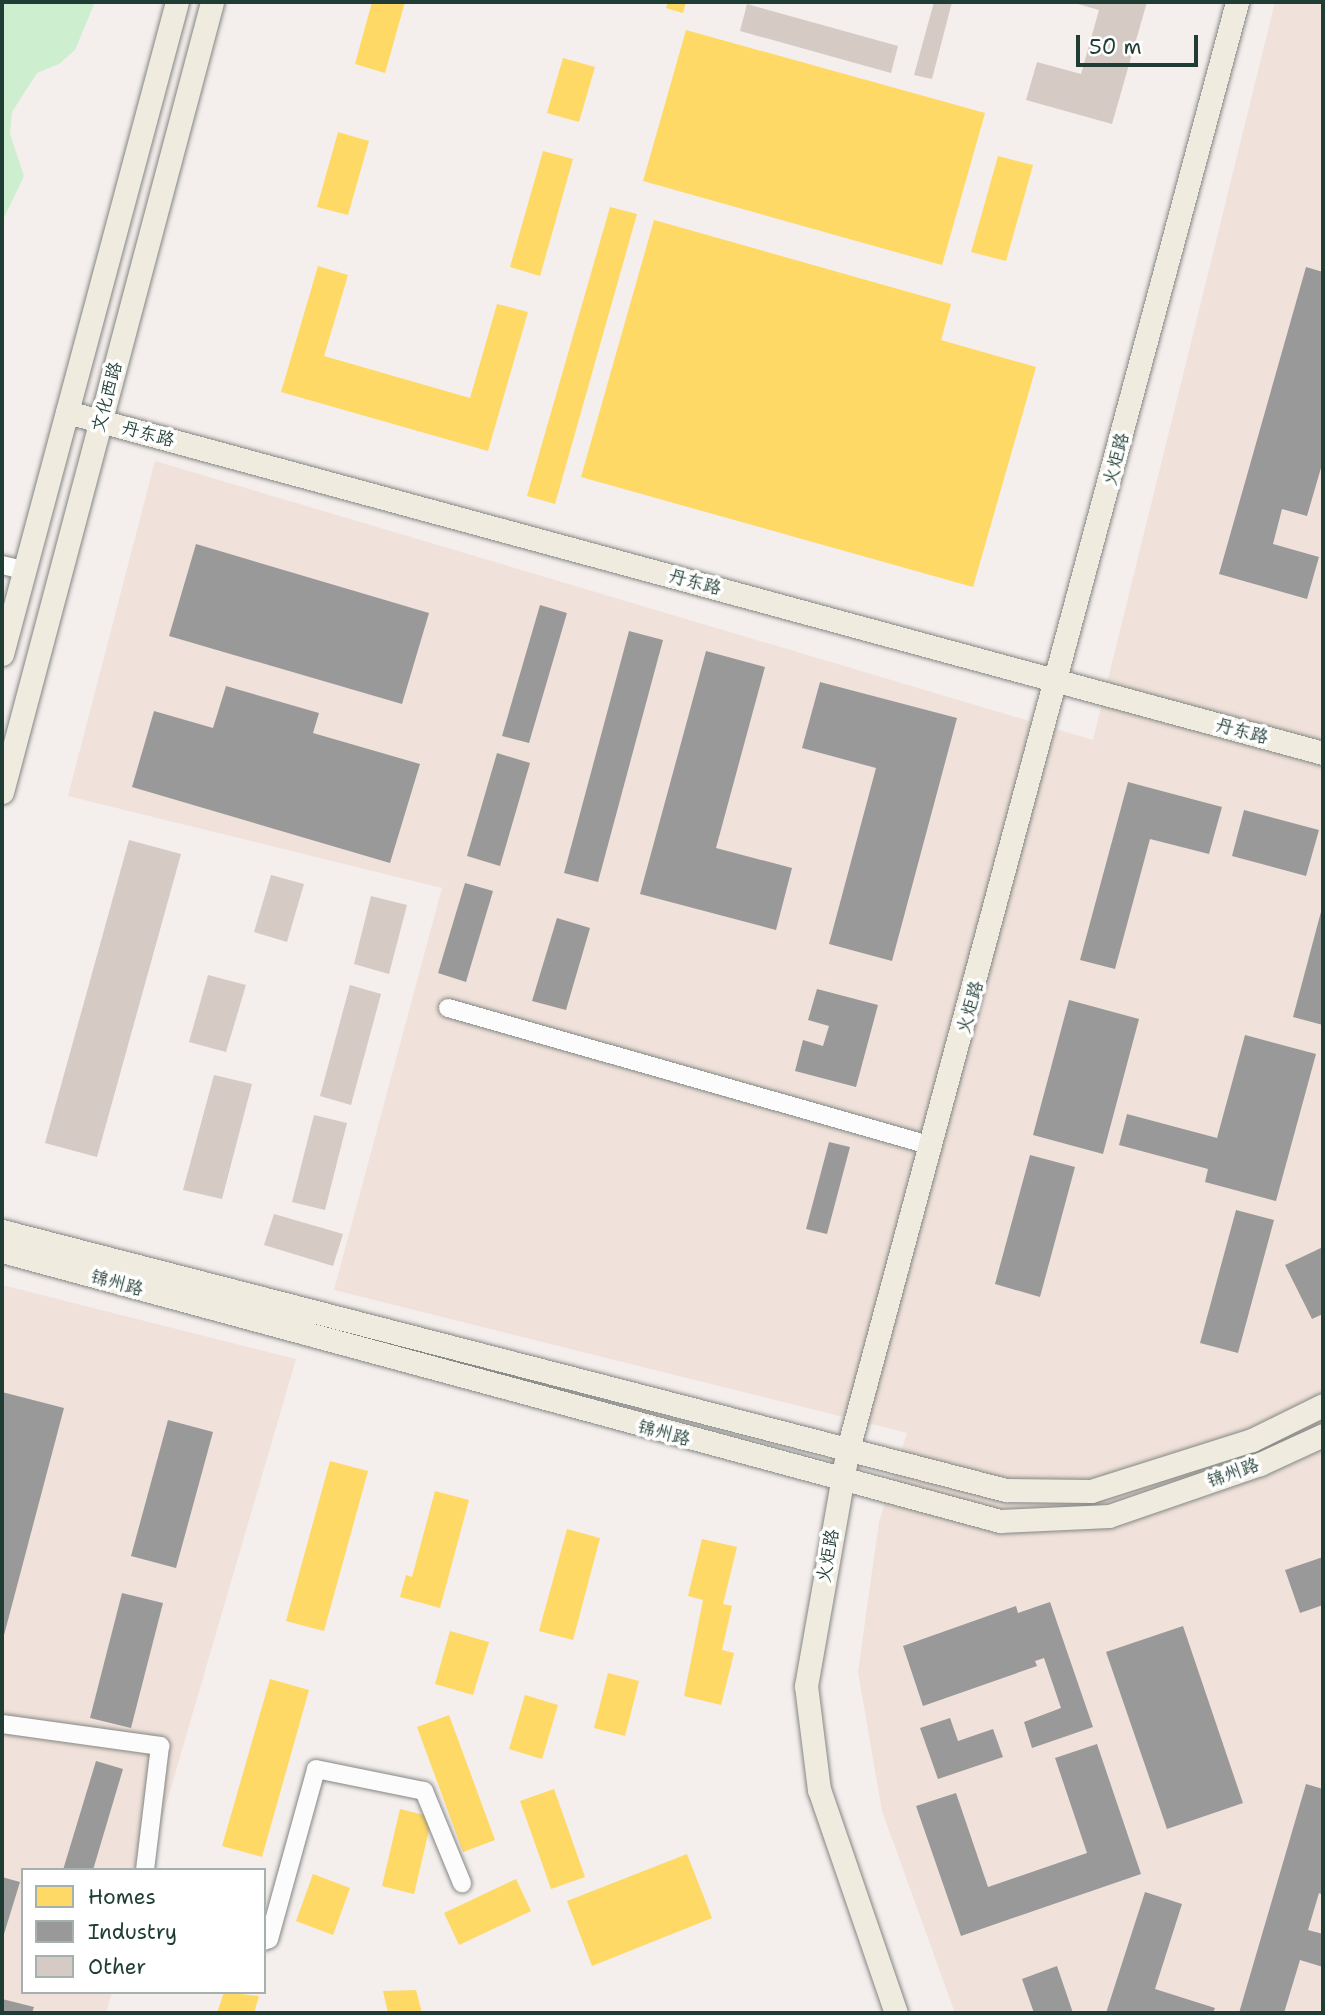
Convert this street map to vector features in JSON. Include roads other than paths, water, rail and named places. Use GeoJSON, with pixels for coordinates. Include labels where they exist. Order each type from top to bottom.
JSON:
{"type":"FeatureCollection","features":[{"type":"Feature","properties":{"kind":"main road","name":"文化西路"},"geometry":{"type":"LineString","coordinates":[[2,654],[13,567],[67,412],[177,2]]}},
{"type":"Feature","properties":{"kind":"main road","name":"文化西路"},"geometry":{"type":"LineString","coordinates":[[2,792],[212,2]]}},
{"type":"Feature","properties":{"kind":"main road","name":"火炬路"},"geometry":{"type":"LineString","coordinates":[[896,2013],[819,1790],[806,1685],[848,1449],[1057,680],[1237,2]]}},
{"type":"Feature","properties":{"kind":"main road","name":"丹东路"},"geometry":{"type":"LineString","coordinates":[[67,412],[1323,753]]}},
{"type":"Feature","properties":{"kind":"main road"},"geometry":{"type":"LineString","coordinates":[[2,1223],[12,1249]]}},
{"type":"Feature","properties":{"kind":"main road","name":"锦州路"},"geometry":{"type":"LineString","coordinates":[[2,1231],[12,1249],[841,1480],[1000,1521],[1109,1516],[1260,1464],[1323,1435]]}},
{"type":"Feature","properties":{"kind":"main road","name":"锦州路"},"geometry":{"type":"LineString","coordinates":[[12,1249],[848,1449],[1006,1490],[1091,1491],[1252,1440],[1323,1405]]}},
{"type":"Feature","properties":{"kind":"street"},"geometry":{"type":"LineString","coordinates":[[448,1008],[929,1145]]}},
{"type":"Feature","properties":{"kind":"street"},"geometry":{"type":"LineString","coordinates":[[2,1724],[160,1746],[145,1868]]}},
{"type":"Feature","properties":{"kind":"street"},"geometry":{"type":"LineString","coordinates":[[266,1940],[269,1939],[316,1769],[424,1791],[462,1883]]}}]}
